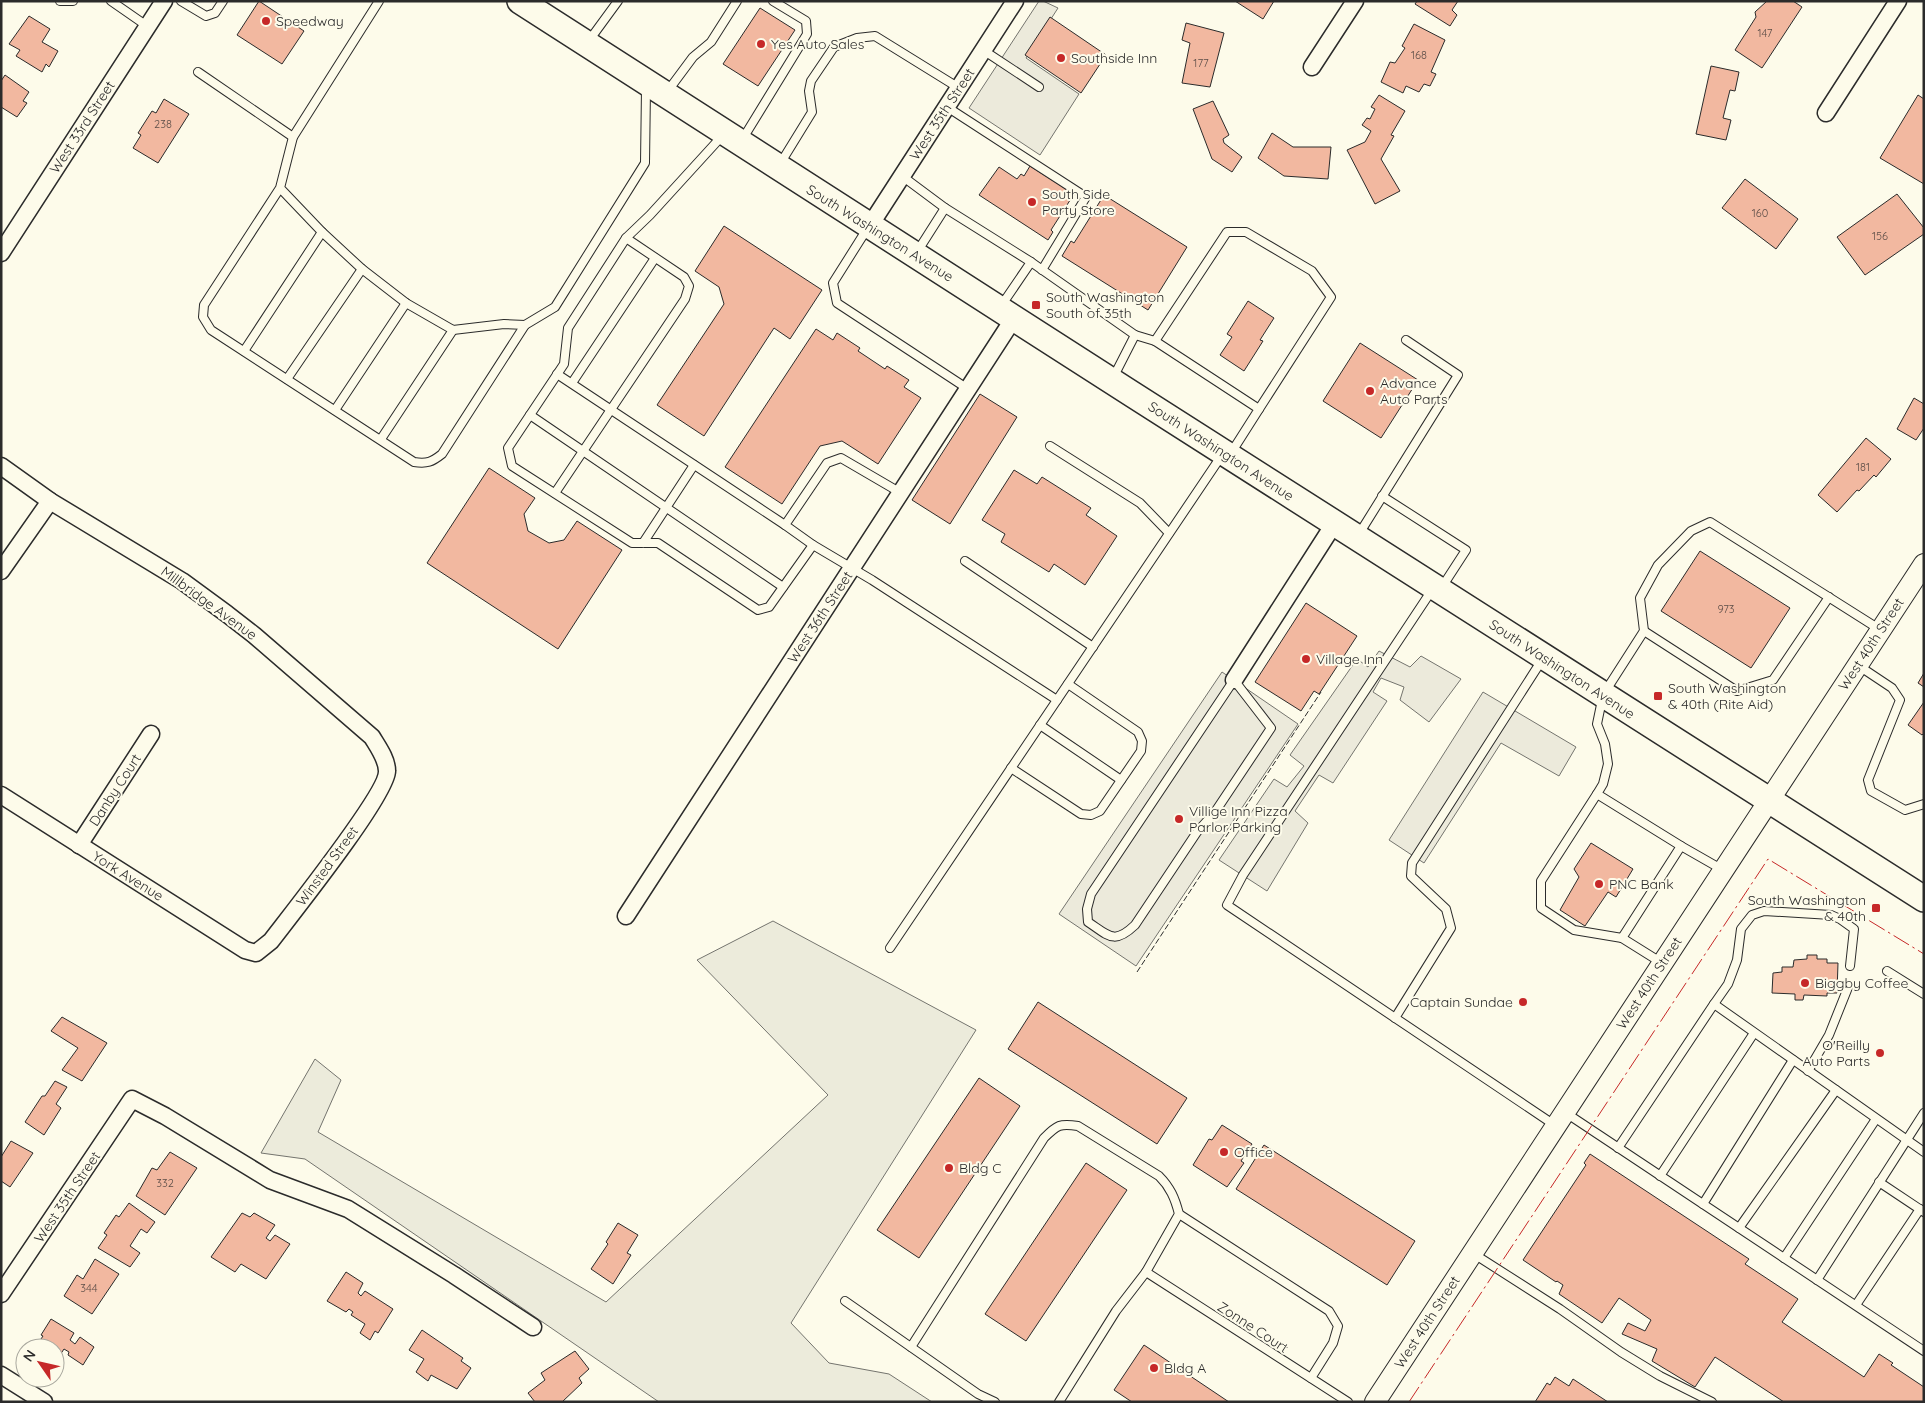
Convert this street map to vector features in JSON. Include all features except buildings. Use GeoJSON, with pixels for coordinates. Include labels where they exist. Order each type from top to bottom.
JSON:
{"type":"FeatureCollection","features":[{"type":"Feature","properties":{"kind":"main road","name":"South Washington Avenue"},"geometry":{"type":"LineString","coordinates":[[520,1],[869,227],[1007,313],[1226,455],[1924,899]]}},
{"type":"Feature","properties":{"kind":"street","name":"West 33rd Street"},"geometry":{"type":"LineString","coordinates":[[1,252],[164,1]]}},
{"type":"Feature","properties":{"kind":"street","name":"West 35th Street"},"geometry":{"type":"LineString","coordinates":[[869,227],[1015,1]]}},
{"type":"Feature","properties":{"kind":"street"},"geometry":{"type":"LineString","coordinates":[[1312,67],[1355,1]]}},
{"type":"Feature","properties":{"kind":"street"},"geometry":{"type":"LineString","coordinates":[[1826,113],[1898,1]]}},
{"type":"Feature","properties":{"kind":"street","name":"West 36th Street"},"geometry":{"type":"LineString","coordinates":[[626,916],[968,389],[1007,313]]}},
{"type":"Feature","properties":{"kind":"street","name":"Millbridge Avenue"},"geometry":{"type":"LineString","coordinates":[[1,466],[50,501],[182,581],[254,635],[372,737],[383,755],[388,772]]}},
{"type":"Feature","properties":{"kind":"street"},"geometry":{"type":"LineString","coordinates":[[1,572],[50,501]]}},
{"type":"Feature","properties":{"kind":"street"},"geometry":{"type":"LineString","coordinates":[[1234,680],[1334,524]]}},
{"type":"Feature","properties":{"kind":"street","name":"West 40th Street"},"geometry":{"type":"LineString","coordinates":[[1375,1402],[1924,564]]}},
{"type":"Feature","properties":{"kind":"street","name":"Danby Court"},"geometry":{"type":"LineString","coordinates":[[78,845],[151,734]]}},
{"type":"Feature","properties":{"kind":"street","name":"Winsted Street"},"geometry":{"type":"LineString","coordinates":[[256,953],[271,941],[375,800],[388,772]]}},
{"type":"Feature","properties":{"kind":"street","name":"York Avenue"},"geometry":{"type":"LineString","coordinates":[[1,794],[244,950],[256,953]]}},
{"type":"Feature","properties":{"kind":"street","name":"West 35th Street"},"geometry":{"type":"LineString","coordinates":[[1,1294],[132,1100],[165,1116],[270,1180],[348,1209],[533,1327]]}},
{"type":"Feature","properties":{"kind":"street"},"geometry":{"type":"LineString","coordinates":[[1,1375],[44,1402]]}},
{"type":"Feature","properties":{"kind":"lane"},"geometry":{"type":"LineString","coordinates":[[60,1],[73,1]]}},
{"type":"Feature","properties":{"kind":"lane"},"geometry":{"type":"LineString","coordinates":[[110,1],[147,26]]}},
{"type":"Feature","properties":{"kind":"lane"},"geometry":{"type":"LineString","coordinates":[[181,1],[206,16],[216,13],[223,1]]}},
{"type":"Feature","properties":{"kind":"lane"},"geometry":{"type":"LineString","coordinates":[[379,1],[293,137],[280,188],[204,305],[203,317],[210,330],[414,462],[426,464],[434,461],[442,454],[525,325],[555,306],[645,162],[656,89],[711,42],[737,1]]}},
{"type":"Feature","properties":{"kind":"lane"},"geometry":{"type":"LineString","coordinates":[[586,44],[618,1]]}},
{"type":"Feature","properties":{"kind":"lane"},"geometry":{"type":"LineString","coordinates":[[773,1],[806,21],[807,34],[732,138],[626,238],[568,328],[564,364],[508,448],[512,466],[632,542],[658,543],[758,610],[769,607],[813,546]]}},
{"type":"Feature","properties":{"kind":"lane"},"geometry":{"type":"LineString","coordinates":[[777,167],[812,112],[809,91],[811,81],[834,47],[857,38],[875,36],[959,88]]}},
{"type":"Feature","properties":{"kind":"lane"},"geometry":{"type":"LineString","coordinates":[[983,50],[1039,86]]}},
{"type":"Feature","properties":{"kind":"lane"},"geometry":{"type":"LineString","coordinates":[[198,72],[293,137]]}},
{"type":"Feature","properties":{"kind":"lane"},"geometry":{"type":"LineString","coordinates":[[947,107],[1086,197],[1042,270]]}},
{"type":"Feature","properties":{"kind":"lane"},"geometry":{"type":"LineString","coordinates":[[902,176],[945,208],[1031,262],[1135,334],[1155,342],[1259,409]]}},
{"type":"Feature","properties":{"kind":"lane"},"geometry":{"type":"LineString","coordinates":[[280,188],[322,232],[362,269],[406,303],[453,330],[504,324],[525,325]]}},
{"type":"Feature","properties":{"kind":"lane"},"geometry":{"type":"LineString","coordinates":[[915,256],[945,208]]}},
{"type":"Feature","properties":{"kind":"lane"},"geometry":{"type":"LineString","coordinates":[[869,227],[834,283],[837,303],[968,389]]}},
{"type":"Feature","properties":{"kind":"lane"},"geometry":{"type":"LineString","coordinates":[[244,351],[322,232]]}},
{"type":"Feature","properties":{"kind":"lane"},"geometry":{"type":"LineString","coordinates":[[890,948],[1169,534],[1259,409],[1331,297],[1312,271],[1246,232],[1228,232],[1155,342]]}},
{"type":"Feature","properties":{"kind":"lane"},"geometry":{"type":"LineString","coordinates":[[555,493],[685,299],[689,286],[684,277],[626,238]]}},
{"type":"Feature","properties":{"kind":"lane"},"geometry":{"type":"LineString","coordinates":[[572,383],[656,258]]}},
{"type":"Feature","properties":{"kind":"lane"},"geometry":{"type":"LineString","coordinates":[[1007,313],[1031,262]]}},
{"type":"Feature","properties":{"kind":"lane"},"geometry":{"type":"LineString","coordinates":[[287,379],[362,269]]}},
{"type":"Feature","properties":{"kind":"lane"},"geometry":{"type":"LineString","coordinates":[[335,410],[406,303]]}},
{"type":"Feature","properties":{"kind":"lane"},"geometry":{"type":"LineString","coordinates":[[381,439],[453,330]]}},
{"type":"Feature","properties":{"kind":"lane"},"geometry":{"type":"LineString","coordinates":[[1111,380],[1135,334]]}},
{"type":"Feature","properties":{"kind":"lane"},"geometry":{"type":"LineString","coordinates":[[1357,538],[1458,375],[1406,340]]}},
{"type":"Feature","properties":{"kind":"lane"},"geometry":{"type":"LineString","coordinates":[[557,374],[813,546],[1057,700]]}},
{"type":"Feature","properties":{"kind":"lane"},"geometry":{"type":"LineString","coordinates":[[530,415],[783,587]]}},
{"type":"Feature","properties":{"kind":"lane"},"geometry":{"type":"LineString","coordinates":[[1050,446],[1140,503],[1169,534]]}},
{"type":"Feature","properties":{"kind":"lane"},"geometry":{"type":"LineString","coordinates":[[784,525],[827,463],[841,458],[901,493]]}},
{"type":"Feature","properties":{"kind":"lane"},"geometry":{"type":"LineString","coordinates":[[643,543],[694,465]]}},
{"type":"Feature","properties":{"kind":"lane"},"geometry":{"type":"LineString","coordinates":[[1382,496],[1466,550],[1437,589],[1243,875],[1226,906],[1395,1018],[1560,1119],[1618,1148],[1924,1351]]}},
{"type":"Feature","properties":{"kind":"lane"},"geometry":{"type":"LineString","coordinates":[[1662,963],[1622,938],[1574,930],[1541,908],[1541,882],[1603,784],[1608,764],[1605,744],[1597,724],[1603,695],[1644,631],[1640,598],[1658,565],[1691,531],[1710,522],[1881,630]]}},
{"type":"Feature","properties":{"kind":"lane"},"geometry":{"type":"LineString","coordinates":[[965,561],[1092,648]]}},
{"type":"Feature","properties":{"kind":"lane"},"geometry":{"type":"LineString","coordinates":[[1644,631],[1737,691],[1773,680],[1829,597]]}},
{"type":"Feature","properties":{"kind":"lane"},"geometry":{"type":"LineString","coordinates":[[1395,1018],[1451,928],[1446,909],[1411,876],[1412,863],[1544,657]]}},
{"type":"Feature","properties":{"kind":"lane"},"geometry":{"type":"LineString","coordinates":[[1857,665],[1892,688],[1900,700],[1868,780],[1871,791],[1905,810],[1923,806],[1924,804]]}},
{"type":"Feature","properties":{"kind":"lane"},"geometry":{"type":"LineString","coordinates":[[1234,680],[1271,728],[1215,812],[1197,832],[1135,925],[1123,936],[1111,937],[1088,922],[1086,909],[1091,894],[1234,680]]}},
{"type":"Feature","properties":{"kind":"lane"},"geometry":{"type":"LineString","coordinates":[[1011,768],[1082,814],[1091,815],[1100,810],[1141,751],[1142,741],[1138,732],[1068,684]]}},
{"type":"Feature","properties":{"kind":"lane"},"geometry":{"type":"LineString","coordinates":[[1040,725],[1121,780]]}},
{"type":"Feature","properties":{"kind":"lane"},"geometry":{"type":"LineString","coordinates":[[1597,794],[1723,870]]}},
{"type":"Feature","properties":{"kind":"lane"},"geometry":{"type":"LineString","coordinates":[[1622,938],[1681,846]]}},
{"type":"Feature","properties":{"kind":"lane"},"geometry":{"type":"LineString","coordinates":[[1618,1148],[1728,984],[1737,960],[1741,929],[1752,915],[1764,911],[1831,915],[1840,919],[1854,929],[1850,966]]}},
{"type":"Feature","properties":{"kind":"lane"},"geometry":{"type":"LineString","coordinates":[[1887,971],[1924,994]]}},
{"type":"Feature","properties":{"kind":"lane"},"geometry":{"type":"LineString","coordinates":[[1808,1070],[1829,1035],[1849,985]]}},
{"type":"Feature","properties":{"kind":"lane"},"geometry":{"type":"LineString","coordinates":[[1714,1004],[1924,1152]]}},
{"type":"Feature","properties":{"kind":"lane"},"geometry":{"type":"LineString","coordinates":[[1660,1176],[1754,1033]]}},
{"type":"Feature","properties":{"kind":"lane"},"geometry":{"type":"LineString","coordinates":[[1703,1204],[1793,1060]]}},
{"type":"Feature","properties":{"kind":"lane"},"geometry":{"type":"LineString","coordinates":[[1739,1228],[1836,1090]]}},
{"type":"Feature","properties":{"kind":"lane"},"geometry":{"type":"LineString","coordinates":[[1817,1280],[1924,1113]]}},
{"type":"Feature","properties":{"kind":"lane"},"geometry":{"type":"LineString","coordinates":[[1784,1258],[1876,1118]]}},
{"type":"Feature","properties":{"kind":"lane"},"geometry":{"type":"LineString","coordinates":[[911,1347],[1036,1151],[1054,1128],[1064,1123],[1078,1126],[1159,1176],[1169,1186],[1180,1214],[1329,1311],[1338,1326],[1332,1343],[1311,1378]]}},
{"type":"Feature","properties":{"kind":"lane"},"geometry":{"type":"LineString","coordinates":[[1856,1306],[1922,1210],[1880,1182]]}},
{"type":"Feature","properties":{"kind":"lane"},"geometry":{"type":"LineString","coordinates":[[1059,1402],[1116,1311],[1146,1272],[1180,1214]]}},
{"type":"Feature","properties":{"kind":"lane"},"geometry":{"type":"LineString","coordinates":[[1472,1253],[1560,1310],[1620,1352],[1660,1376],[1712,1402]]}},
{"type":"Feature","properties":{"kind":"lane","name":"Zonne Court"},"geometry":{"type":"LineString","coordinates":[[1146,1272],[1348,1402]]}},
{"type":"Feature","properties":{"kind":"lane"},"geometry":{"type":"LineString","coordinates":[[845,1300],[978,1394],[994,1402]]}},
{"type":"Feature","properties":{"kind":"shaded area"},"geometry":{"type":"Polygon","coordinates":[[[1039,1],[1058,8],[1026,58],[1079,94],[1040,155],[969,108],[1039,1]]]}},
{"type":"Feature","properties":{"kind":"shaded area"},"geometry":{"type":"Polygon","coordinates":[[[1379,651],[1410,667],[1421,656],[1461,679],[1429,722],[1400,700],[1404,687],[1381,678],[1373,692],[1387,701],[1333,783],[1319,775],[1295,811],[1308,823],[1267,891],[1219,860],[1274,779],[1287,787],[1304,766],[1290,755],[1357,659],[1368,667],[1379,651]]]}},
{"type":"Feature","properties":{"kind":"shaded area","name":"Villige Inn Pizza Parlor Parking"},"geometry":{"type":"Polygon","coordinates":[[[1222,672],[1298,724],[1136,966],[1059,914],[1222,672]]]}},
{"type":"Feature","properties":{"kind":"shaded area"},"geometry":{"type":"Polygon","coordinates":[[[1483,692],[1576,747],[1559,776],[1501,743],[1424,863],[1389,840],[1483,692]]]}},
{"type":"Feature","properties":{"kind":"shaded area"},"geometry":{"type":"Polygon","coordinates":[[[773,921],[976,1030],[791,1323],[829,1363],[889,1374],[932,1402],[659,1402],[305,1159],[261,1153],[315,1059],[341,1080],[318,1132],[606,1302],[828,1095],[697,960],[773,921]]]}},
{"type":"Feature","properties":{"kind":"fence"},"geometry":{"type":"LineString","coordinates":[[1137,972],[1321,692]]}},
{"type":"Feature","properties":{"kind":"power"},"geometry":{"type":"LineString","coordinates":[[1409,1402],[1768,859],[1924,954]]}},
{"type":"Feature","properties":{"kind":"place","name":"Speedway"},"geometry":{"type":"Point","coordinates":[266,21]}},
{"type":"Feature","properties":{"kind":"place","name":"Yes Auto Sales"},"geometry":{"type":"Point","coordinates":[761,44]}},
{"type":"Feature","properties":{"kind":"place","name":"Southside Inn"},"geometry":{"type":"Point","coordinates":[1061,58]}},
{"type":"Feature","properties":{"kind":"place","name":"South Side Party Store"},"geometry":{"type":"Point","coordinates":[1032,202]}},
{"type":"Feature","properties":{"kind":"place","name":"South Washington South of 35th"},"geometry":{"type":"Point","coordinates":[1036,305]}},
{"type":"Feature","properties":{"kind":"place","name":"Advance Auto Parts"},"geometry":{"type":"Point","coordinates":[1370,391]}},
{"type":"Feature","properties":{"kind":"place","name":"Village Inn"},"geometry":{"type":"Point","coordinates":[1306,659]}},
{"type":"Feature","properties":{"kind":"place","name":"South Washington & 40th (Rite Aid)"},"geometry":{"type":"Point","coordinates":[1658,696]}},
{"type":"Feature","properties":{"kind":"place","name":"Villige Inn Pizza Parlor Parking"},"geometry":{"type":"Point","coordinates":[1179,819]}},
{"type":"Feature","properties":{"kind":"place","name":"PNC Bank"},"geometry":{"type":"Point","coordinates":[1599,884]}},
{"type":"Feature","properties":{"kind":"place","name":"South Washington & 40th"},"geometry":{"type":"Point","coordinates":[1876,908]}},
{"type":"Feature","properties":{"kind":"place","name":"Biggby Coffee"},"geometry":{"type":"Point","coordinates":[1805,983]}},
{"type":"Feature","properties":{"kind":"place","name":"Captain Sundae"},"geometry":{"type":"Point","coordinates":[1523,1002]}},
{"type":"Feature","properties":{"kind":"place","name":"O'Reilly Auto Parts"},"geometry":{"type":"Point","coordinates":[1880,1053]}},
{"type":"Feature","properties":{"kind":"place","name":"Office"},"geometry":{"type":"Point","coordinates":[1224,1152]}},
{"type":"Feature","properties":{"kind":"place","name":"Bldg C"},"geometry":{"type":"Point","coordinates":[949,1168]}},
{"type":"Feature","properties":{"kind":"place","name":"Bldg A"},"geometry":{"type":"Point","coordinates":[1154,1368]}}]}
